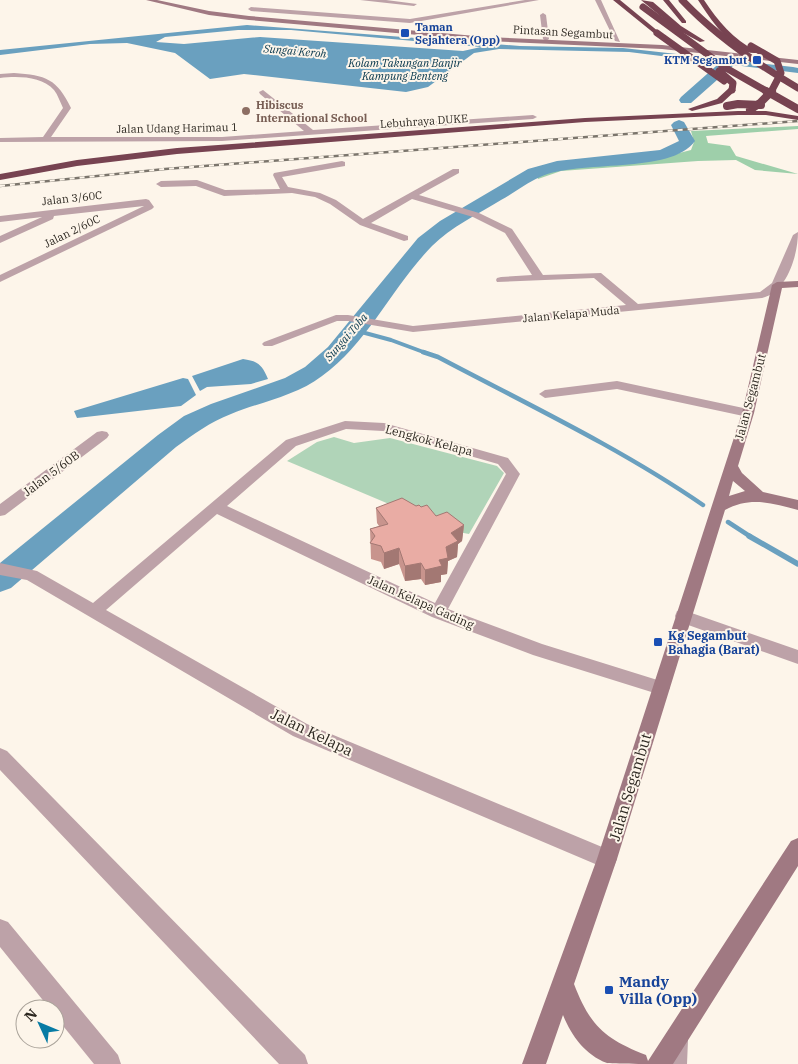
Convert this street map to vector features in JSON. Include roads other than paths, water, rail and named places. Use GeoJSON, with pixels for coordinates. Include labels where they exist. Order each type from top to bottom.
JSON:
{"type":"FeatureCollection","features":[{"type":"Feature","properties":{"kind":"highway"},"geometry":{"type":"LineString","coordinates":[[616,0],[627,10],[638,16]]}},
{"type":"Feature","properties":{"kind":"highway"},"geometry":{"type":"LineString","coordinates":[[625,0],[638,16],[657,33],[719,77],[732,90]]}},
{"type":"Feature","properties":{"kind":"highway"},"geometry":{"type":"LineString","coordinates":[[638,0],[726,68],[798,109]]}},
{"type":"Feature","properties":{"kind":"highway"},"geometry":{"type":"LineString","coordinates":[[666,0],[672,10],[702,41]]}},
{"type":"Feature","properties":{"kind":"highway"},"geometry":{"type":"LineString","coordinates":[[682,0],[711,31],[752,61],[798,88]]}},
{"type":"Feature","properties":{"kind":"highway"},"geometry":{"type":"LineString","coordinates":[[692,0],[711,31]]}},
{"type":"Feature","properties":{"kind":"highway"},"geometry":{"type":"LineString","coordinates":[[701,0],[724,31],[743,47],[753,49]]}},
{"type":"Feature","properties":{"kind":"highway"},"geometry":{"type":"LineString","coordinates":[[554,122],[693,121],[720,119],[750,110],[763,101],[778,82],[781,73],[776,61],[753,49],[733,32],[708,0]]}},
{"type":"Feature","properties":{"kind":"highway"},"geometry":{"type":"LineString","coordinates":[[644,4],[656,6],[682,30],[733,62]]}},
{"type":"Feature","properties":{"kind":"highway"},"geometry":{"type":"LineString","coordinates":[[644,4],[668,32],[727,77],[733,84],[732,90],[724,99],[714,104],[667,114]]}},
{"type":"Feature","properties":{"kind":"highway"},"geometry":{"type":"LineString","coordinates":[[740,67],[798,101]]}},
{"type":"Feature","properties":{"kind":"highway"},"geometry":{"type":"LineString","coordinates":[[667,114],[766,113],[798,117]]}},
{"type":"Feature","properties":{"kind":"highway","name":"Lebuhraya DUKE"},"geometry":{"type":"LineString","coordinates":[[0,177],[77,163],[143,154],[667,114]]}},
{"type":"Feature","properties":{"kind":"highway","name":"Lebuhraya DUKE"},"geometry":{"type":"LineString","coordinates":[[0,170],[60,159],[146,147],[521,118],[667,114]]}},
{"type":"Feature","properties":{"kind":"main road","name":"Pintasan Segambut"},"geometry":{"type":"LineString","coordinates":[[149,0],[209,13],[249,18],[487,39],[662,47],[798,60]]}},
{"type":"Feature","properties":{"kind":"main road","name":"Pintasan Segambut"},"geometry":{"type":"LineString","coordinates":[[169,0],[254,16],[476,35],[753,49],[798,60]]}},
{"type":"Feature","properties":{"kind":"main road"},"geometry":{"type":"LineString","coordinates":[[776,290],[798,284]]}},
{"type":"Feature","properties":{"kind":"main road"},"geometry":{"type":"LineString","coordinates":[[776,290],[798,294]]}},
{"type":"Feature","properties":{"kind":"main road","name":"Jalan Segambut"},"geometry":{"type":"LineString","coordinates":[[534,1064],[607,859],[748,413],[776,290]]}},
{"type":"Feature","properties":{"kind":"main road"},"geometry":{"type":"LineString","coordinates":[[731,465],[736,476],[745,486],[758,495]]}},
{"type":"Feature","properties":{"kind":"main road"},"geometry":{"type":"LineString","coordinates":[[718,506],[730,499],[744,495],[758,495],[798,505]]}},
{"type":"Feature","properties":{"kind":"main road"},"geometry":{"type":"LineString","coordinates":[[659,1064],[798,848]]}},
{"type":"Feature","properties":{"kind":"main road"},"geometry":{"type":"LineString","coordinates":[[563,985],[578,1023],[593,1041],[617,1056],[637,1064]]}},
{"type":"Feature","properties":{"kind":"street"},"geometry":{"type":"LineString","coordinates":[[261,0],[250,9],[410,21],[536,0]]}},
{"type":"Feature","properties":{"kind":"street"},"geometry":{"type":"LineString","coordinates":[[363,0],[414,2],[410,21]]}},
{"type":"Feature","properties":{"kind":"street"},"geometry":{"type":"LineString","coordinates":[[598,0],[618,41]]}},
{"type":"Feature","properties":{"kind":"street"},"geometry":{"type":"LineString","coordinates":[[473,5],[478,11]]}},
{"type":"Feature","properties":{"kind":"street"},"geometry":{"type":"LineString","coordinates":[[543,15],[546,39]]}},
{"type":"Feature","properties":{"kind":"street"},"geometry":{"type":"LineString","coordinates":[[0,76],[25,74],[51,84],[57,89],[67,108],[45,140]]}},
{"type":"Feature","properties":{"kind":"street"},"geometry":{"type":"LineString","coordinates":[[263,92],[311,133]]}},
{"type":"Feature","properties":{"kind":"street","name":"Jalan Udang Harimau 1"},"geometry":{"type":"LineString","coordinates":[[0,140],[222,139],[533,117]]}},
{"type":"Feature","properties":{"kind":"street"},"geometry":{"type":"LineString","coordinates":[[342,164],[277,175],[283,188],[310,193],[333,202],[364,223],[404,238]]}},
{"type":"Feature","properties":{"kind":"street"},"geometry":{"type":"LineString","coordinates":[[364,223],[456,171]]}},
{"type":"Feature","properties":{"kind":"street"},"geometry":{"type":"LineString","coordinates":[[161,184],[197,183],[224,193],[290,190]]}},
{"type":"Feature","properties":{"kind":"street"},"geometry":{"type":"LineString","coordinates":[[411,196],[476,215],[509,231],[539,277]]}},
{"type":"Feature","properties":{"kind":"street","name":"Jalan 3/60C"},"geometry":{"type":"LineString","coordinates":[[0,219],[146,202]]}},
{"type":"Feature","properties":{"kind":"street","name":"Jalan 2/60C"},"geometry":{"type":"LineString","coordinates":[[0,279],[149,207],[146,202]]}},
{"type":"Feature","properties":{"kind":"street"},"geometry":{"type":"LineString","coordinates":[[0,240],[58,212]]}},
{"type":"Feature","properties":{"kind":"street"},"geometry":{"type":"LineString","coordinates":[[776,290],[798,235]]}},
{"type":"Feature","properties":{"kind":"street"},"geometry":{"type":"LineString","coordinates":[[501,280],[597,275],[636,308]]}},
{"type":"Feature","properties":{"kind":"street","name":"Jalan Kelapa Muda"},"geometry":{"type":"LineString","coordinates":[[268,344],[336,318],[348,318],[413,329],[762,295],[776,290]]}},
{"type":"Feature","properties":{"kind":"street"},"geometry":{"type":"LineString","coordinates":[[545,394],[617,386],[748,413]]}},
{"type":"Feature","properties":{"kind":"street","name":"Lengkok Kelapa"},"geometry":{"type":"LineString","coordinates":[[94,610],[291,443],[345,425],[384,427],[503,461],[513,474],[438,612]]}},
{"type":"Feature","properties":{"kind":"street","name":"Jalan 5/60B"},"geometry":{"type":"LineString","coordinates":[[0,511],[102,435]]}},
{"type":"Feature","properties":{"kind":"street","name":"Jalan Kelapa Gading"},"geometry":{"type":"LineString","coordinates":[[216,506],[438,612],[539,650],[661,688]]}},
{"type":"Feature","properties":{"kind":"street","name":"Jalan Kelapa"},"geometry":{"type":"LineString","coordinates":[[0,569],[31,575],[300,730],[607,859]]}},
{"type":"Feature","properties":{"kind":"street"},"geometry":{"type":"LineString","coordinates":[[683,616],[798,657]]}},
{"type":"Feature","properties":{"kind":"street"},"geometry":{"type":"LineString","coordinates":[[3,766],[294,1063]]}},
{"type":"Feature","properties":{"kind":"street"},"geometry":{"type":"LineString","coordinates":[[0,930],[109,1064]]}},
{"type":"Feature","properties":{"kind":"street"},"geometry":{"type":"LineString","coordinates":[[676,1038],[676,1064]]}},
{"type":"Feature","properties":{"kind":"water","name":"Kolam Takungan Banjir Kampung Benteng"},"geometry":{"type":"Polygon","coordinates":[[[247,25],[520,46],[623,48],[793,67],[798,68],[798,73],[629,52],[499,49],[474,53],[428,87],[406,92],[244,74],[210,79],[175,53],[127,43],[90,44],[0,55],[0,50],[247,25]],[[238,30],[165,37],[156,42],[184,44],[260,37],[463,51],[481,47],[291,30],[238,30]]]}},
{"type":"Feature","properties":{"kind":"water"},"geometry":{"type":"Polygon","coordinates":[[[243,359],[259,364],[268,379],[251,384],[207,387],[200,391],[192,376],[243,359]]]}},
{"type":"Feature","properties":{"kind":"water"},"geometry":{"type":"Polygon","coordinates":[[[183,378],[188,379],[196,395],[181,406],[77,418],[74,411],[183,378]]]}},
{"type":"Feature","properties":{"kind":"waterway","name":"Sungai Toba"},"geometry":{"type":"LineString","coordinates":[[686,100],[729,62]]}},
{"type":"Feature","properties":{"kind":"waterway","name":"Sungai Toba"},"geometry":{"type":"LineString","coordinates":[[0,580],[167,441],[193,422],[220,409],[293,383],[313,372],[336,352],[425,242],[447,225],[534,173],[557,166],[661,155],[676,150],[687,141],[679,125]]}},
{"type":"Feature","properties":{"kind":"waterway"},"geometry":{"type":"LineString","coordinates":[[354,330],[391,340],[426,353]]}},
{"type":"Feature","properties":{"kind":"waterway"},"geometry":{"type":"LineString","coordinates":[[426,353],[438,357],[573,427],[639,464],[703,505]]}},
{"type":"Feature","properties":{"kind":"waterway"},"geometry":{"type":"LineString","coordinates":[[728,522],[751,537]]}},
{"type":"Feature","properties":{"kind":"waterway"},"geometry":{"type":"LineString","coordinates":[[749,536],[798,564]]}},
{"type":"Feature","properties":{"kind":"railway"},"geometry":{"type":"LineString","coordinates":[[0,186],[165,169],[798,121]]}},
{"type":"Feature","properties":{"kind":"place","name":"Taman Sejahtera (Opp)"},"geometry":{"type":"Point","coordinates":[405,33]}},
{"type":"Feature","properties":{"kind":"place","name":"KTM Segambut"},"geometry":{"type":"Point","coordinates":[757,60]}},
{"type":"Feature","properties":{"kind":"place","name":"Hibiscus International School"},"geometry":{"type":"Point","coordinates":[246,111]}},
{"type":"Feature","properties":{"kind":"place","name":"Kg Segambut Bahagia (Barat)"},"geometry":{"type":"Point","coordinates":[658,642]}},
{"type":"Feature","properties":{"kind":"place","name":"Mandy Villa (Opp)"},"geometry":{"type":"Point","coordinates":[609,990]}},
{"type":"Feature","properties":{"kind":"water label","name":"Sungai Keroh"},"geometry":{"type":"Point","coordinates":[295,51]}}]}
